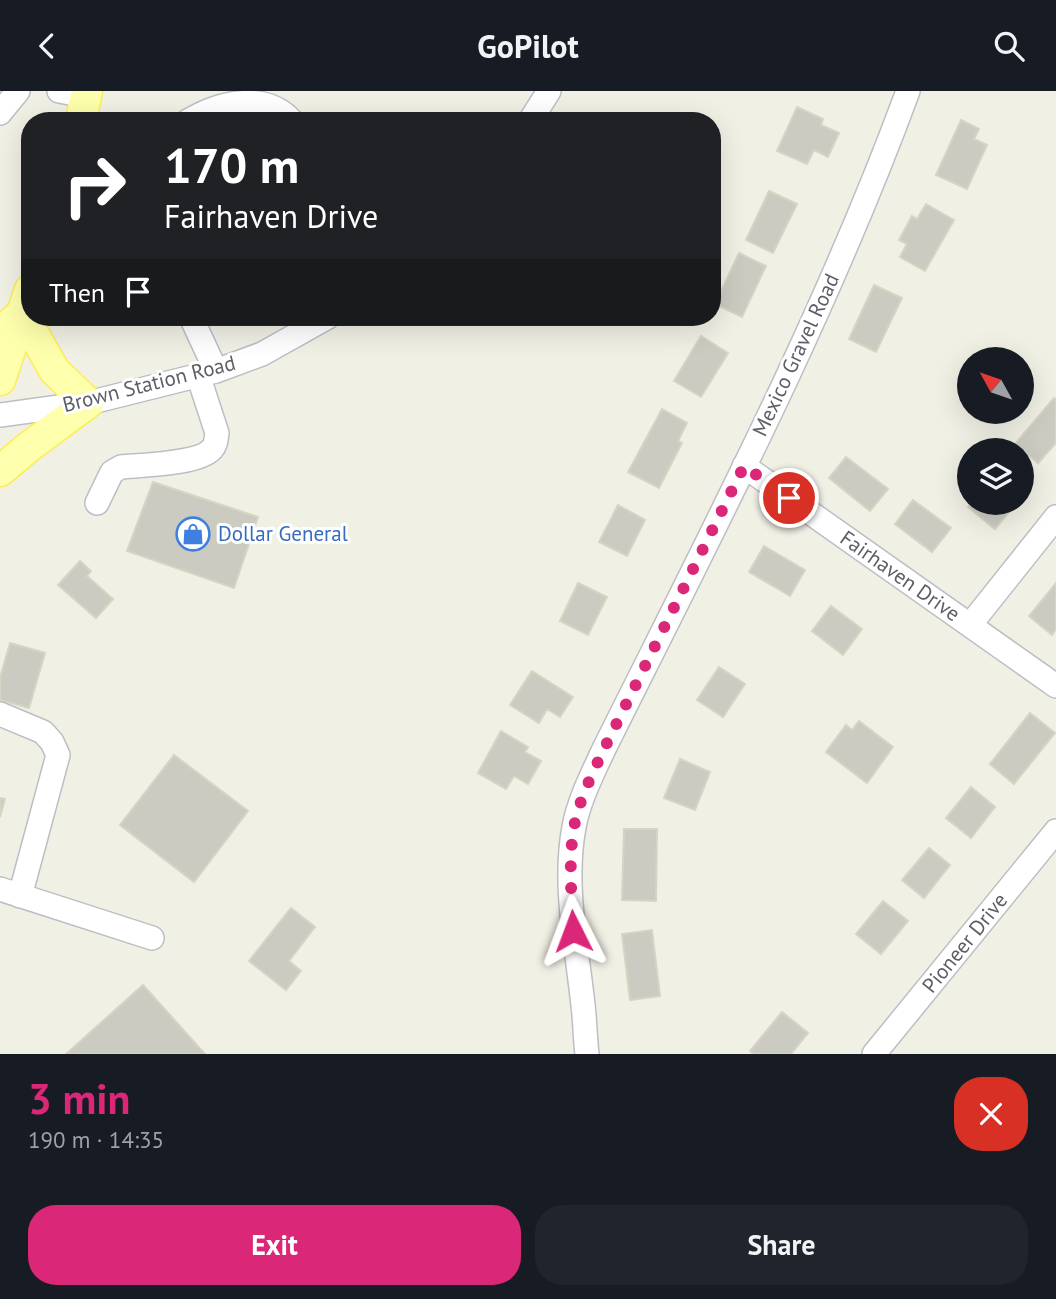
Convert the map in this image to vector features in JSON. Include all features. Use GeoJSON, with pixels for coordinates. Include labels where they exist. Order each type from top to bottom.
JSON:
{"type":"FeatureCollection","features":[{"type":"Feature","properties":{"kind":"main road"},"geometry":{"type":"LineString","coordinates":[[0,334],[21,308]]}},
{"type":"Feature","properties":{"kind":"main road"},"geometry":{"type":"LineString","coordinates":[[0,380],[21,317]]}},
{"type":"Feature","properties":{"kind":"main road"},"geometry":{"type":"LineString","coordinates":[[0,471],[88,403],[54,370],[36,326]]}},
{"type":"Feature","properties":{"kind":"street"},"geometry":{"type":"LineString","coordinates":[[0,113],[18,91]]}},
{"type":"Feature","properties":{"kind":"street"},"geometry":{"type":"LineString","coordinates":[[536,112],[549,91]]}},
{"type":"Feature","properties":{"kind":"street","name":"Mexico Gravel Road"},"geometry":{"type":"LineString","coordinates":[[587,1054],[573,931],[570,869],[574,827],[583,794],[798,355],[883,160],[908,91]]}},
{"type":"Feature","properties":{"kind":"street"},"geometry":{"type":"LineString","coordinates":[[205,112],[241,102],[261,102],[284,112]]}},
{"type":"Feature","properties":{"kind":"street"},"geometry":{"type":"LineString","coordinates":[[97,503],[112,473],[121,467],[195,459],[212,450],[216,443],[217,433],[207,373],[194,326]]}},
{"type":"Feature","properties":{"kind":"street","name":"Brown Station Road"},"geometry":{"type":"LineString","coordinates":[[0,415],[88,403],[207,373],[262,354],[312,326]]}},
{"type":"Feature","properties":{"kind":"street","name":"Fairhaven Drive"},"geometry":{"type":"LineString","coordinates":[[744,466],[1056,686]]}},
{"type":"Feature","properties":{"kind":"street"},"geometry":{"type":"LineString","coordinates":[[970,625],[1056,517]]}},
{"type":"Feature","properties":{"kind":"street"},"geometry":{"type":"LineString","coordinates":[[0,714],[43,732],[58,755],[10,893],[152,938]]}},
{"type":"Feature","properties":{"kind":"street","name":"Pioneer Drive"},"geometry":{"type":"LineString","coordinates":[[878,1052],[1056,831]]}},
{"type":"Feature","properties":{"kind":"building"},"geometry":{"type":"Polygon","coordinates":[[[797,107],[823,119],[821,125],[839,133],[828,157],[814,150],[807,164],[777,151],[797,107]]]}},
{"type":"Feature","properties":{"kind":"building"},"geometry":{"type":"Polygon","coordinates":[[[961,120],[979,129],[974,139],[987,145],[967,189],[936,175],[961,120]]]}},
{"type":"Feature","properties":{"kind":"building"},"geometry":{"type":"Polygon","coordinates":[[[769,191],[797,204],[773,253],[746,240],[769,191]]]}},
{"type":"Feature","properties":{"kind":"building"},"geometry":{"type":"Polygon","coordinates":[[[926,204],[954,220],[925,271],[900,257],[907,244],[899,240],[912,216],[917,219],[926,204]]]}},
{"type":"Feature","properties":{"kind":"building"},"geometry":{"type":"Polygon","coordinates":[[[739,253],[766,266],[742,317],[721,307],[721,291],[739,253]]]}},
{"type":"Feature","properties":{"kind":"building"},"geometry":{"type":"Polygon","coordinates":[[[874,285],[902,298],[876,352],[849,339],[874,285]]]}},
{"type":"Feature","properties":{"kind":"building"},"geometry":{"type":"Polygon","coordinates":[[[701,336],[728,353],[701,397],[674,381],[701,336]]]}},
{"type":"Feature","properties":{"kind":"building"},"geometry":{"type":"Polygon","coordinates":[[[1054,398],[1056,443],[1038,463],[1034,460],[1034,438],[1020,438],[1054,398]]]}},
{"type":"Feature","properties":{"kind":"building"},"geometry":{"type":"Polygon","coordinates":[[[662,409],[687,423],[678,441],[682,443],[659,488],[628,472],[662,409]]]}},
{"type":"Feature","properties":{"kind":"building"},"geometry":{"type":"Polygon","coordinates":[[[846,457],[888,489],[870,511],[829,478],[846,457]]]}},
{"type":"Feature","properties":{"kind":"building","name":"Dollar General"},"geometry":{"type":"Polygon","coordinates":[[[153,482],[258,517],[234,588],[127,551],[153,482]]]}},
{"type":"Feature","properties":{"kind":"building"},"geometry":{"type":"Polygon","coordinates":[[[913,500],[951,528],[932,552],[895,524],[913,500]]]}},
{"type":"Feature","properties":{"kind":"building"},"geometry":{"type":"Polygon","coordinates":[[[618,505],[645,520],[627,556],[599,542],[618,505]]]}},
{"type":"Feature","properties":{"kind":"building"},"geometry":{"type":"Polygon","coordinates":[[[978,515],[1006,515],[995,529],[978,515]]]}},
{"type":"Feature","properties":{"kind":"building"},"geometry":{"type":"Polygon","coordinates":[[[764,546],[805,570],[790,596],[749,572],[764,546]]]}},
{"type":"Feature","properties":{"kind":"building"},"geometry":{"type":"Polygon","coordinates":[[[80,561],[91,571],[87,576],[113,599],[96,618],[58,585],[80,561]]]}},
{"type":"Feature","properties":{"kind":"building"},"geometry":{"type":"Polygon","coordinates":[[[578,583],[607,597],[588,635],[560,621],[578,583]]]}},
{"type":"Feature","properties":{"kind":"building"},"geometry":{"type":"Polygon","coordinates":[[[1056,583],[1056,629],[1052,635],[1029,616],[1056,583]]]}},
{"type":"Feature","properties":{"kind":"building"},"geometry":{"type":"Polygon","coordinates":[[[831,606],[862,629],[843,655],[812,631],[831,606]]]}},
{"type":"Feature","properties":{"kind":"building"},"geometry":{"type":"Polygon","coordinates":[[[10,643],[45,653],[29,708],[0,700],[0,678],[10,643]]]}},
{"type":"Feature","properties":{"kind":"building"},"geometry":{"type":"Polygon","coordinates":[[[719,667],[745,684],[723,717],[697,700],[719,667]]]}},
{"type":"Feature","properties":{"kind":"building"},"geometry":{"type":"Polygon","coordinates":[[[532,671],[573,697],[560,717],[547,709],[539,723],[510,705],[532,671]]]}},
{"type":"Feature","properties":{"kind":"building"},"geometry":{"type":"Polygon","coordinates":[[[1030,713],[1055,733],[1014,784],[990,764],[1030,713]]]}},
{"type":"Feature","properties":{"kind":"building"},"geometry":{"type":"Polygon","coordinates":[[[859,721],[893,747],[867,783],[826,752],[846,725],[852,730],[859,721]]]}},
{"type":"Feature","properties":{"kind":"building"},"geometry":{"type":"Polygon","coordinates":[[[501,731],[528,747],[525,752],[541,761],[528,784],[514,776],[506,789],[478,773],[501,731]]]}},
{"type":"Feature","properties":{"kind":"building"},"geometry":{"type":"Polygon","coordinates":[[[174,755],[248,811],[194,882],[120,825],[174,755]]]}},
{"type":"Feature","properties":{"kind":"building"},"geometry":{"type":"Polygon","coordinates":[[[680,759],[710,772],[695,810],[664,798],[680,759]]]}},
{"type":"Feature","properties":{"kind":"building"},"geometry":{"type":"Polygon","coordinates":[[[971,787],[995,807],[971,838],[946,818],[971,787]]]}},
{"type":"Feature","properties":{"kind":"building"},"geometry":{"type":"Polygon","coordinates":[[[0,798],[5,799],[0,817],[0,798]]]}},
{"type":"Feature","properties":{"kind":"building"},"geometry":{"type":"Polygon","coordinates":[[[624,829],[657,829],[656,901],[622,900],[624,829]]]}},
{"type":"Feature","properties":{"kind":"building"},"geometry":{"type":"Polygon","coordinates":[[[929,848],[950,865],[924,898],[902,880],[929,848]]]}},
{"type":"Feature","properties":{"kind":"building"},"geometry":{"type":"Polygon","coordinates":[[[883,901],[908,921],[881,954],[856,934],[883,901]]]}},
{"type":"Feature","properties":{"kind":"building"},"geometry":{"type":"Polygon","coordinates":[[[291,908],[315,927],[289,961],[301,971],[286,990],[249,961],[291,908]]]}},
{"type":"Feature","properties":{"kind":"building"},"geometry":{"type":"Polygon","coordinates":[[[652,930],[660,996],[630,1000],[622,934],[652,930]]]}},
{"type":"Feature","properties":{"kind":"building"},"geometry":{"type":"Polygon","coordinates":[[[143,985],[205,1054],[66,1054],[143,985]]]}},
{"type":"Feature","properties":{"kind":"building"},"geometry":{"type":"Polygon","coordinates":[[[782,1012],[808,1033],[791,1054],[754,1054],[750,1051],[782,1012]]]}},
{"type":"Feature","properties":{"kind":"place","name":"Dollar General"},"geometry":{"type":"Point","coordinates":[193,534]}},
{"type":"Feature","properties":{"kind":"route"},"geometry":{"type":"LineString","coordinates":[[573,931],[570,869],[574,827],[583,794],[744,466],[789,498]]}}]}
